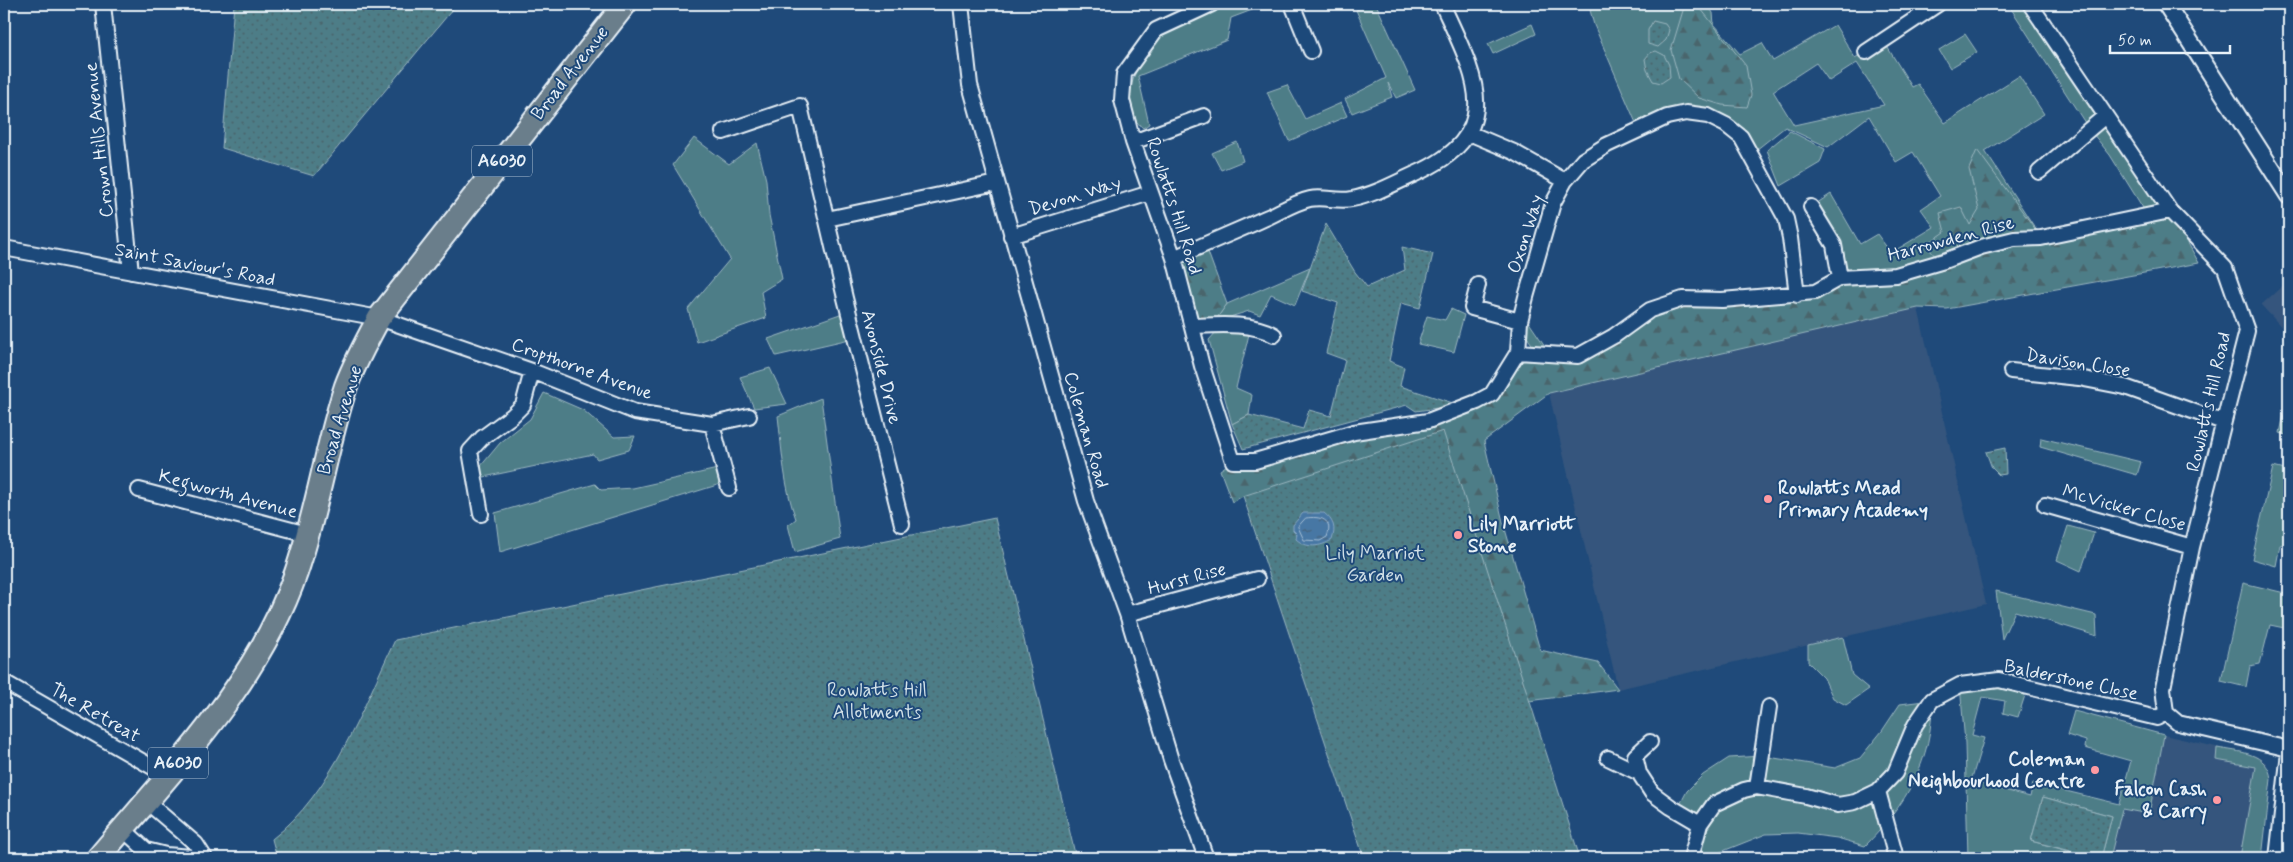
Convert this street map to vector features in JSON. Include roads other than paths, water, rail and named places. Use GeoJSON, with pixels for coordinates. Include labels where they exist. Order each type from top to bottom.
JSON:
{"type":"FeatureCollection","features":[{"type":"Feature","properties":{"kind":"highway","name":"Broad Avenue"},"geometry":{"type":"LineString","coordinates":[[98,858],[147,802],[225,704],[252,664],[278,618],[296,573],[346,386],[379,318],[625,4]]}},
{"type":"Feature","properties":{"kind":"street","name":"Crown Hills Avenue"},"geometry":{"type":"LineString","coordinates":[[103,4],[131,272]]}},
{"type":"Feature","properties":{"kind":"street","name":"Coleman Road"},"geometry":{"type":"LineString","coordinates":[[961,4],[970,85],[1086,501],[1127,614],[1171,760],[1206,858]]}},
{"type":"Feature","properties":{"kind":"street","name":"Rowlatts Hill Road"},"geometry":{"type":"LineString","coordinates":[[1212,4],[1156,30],[1124,74],[1122,100],[1133,142],[1174,258],[1202,366],[1233,460]]}},
{"type":"Feature","properties":{"kind":"street"},"geometry":{"type":"LineString","coordinates":[[1292,4],[1311,51]]}},
{"type":"Feature","properties":{"kind":"street"},"geometry":{"type":"LineString","coordinates":[[1174,258],[1311,198],[1336,201],[1353,199],[1385,188],[1442,160],[1469,133],[1476,112],[1476,89],[1462,47],[1442,4]]}},
{"type":"Feature","properties":{"kind":"street"},"geometry":{"type":"LineString","coordinates":[[1866,52],[1938,4]]}},
{"type":"Feature","properties":{"kind":"street","name":"Rowlatts Hill Road"},"geometry":{"type":"LineString","coordinates":[[2030,4],[2170,212],[2225,268],[2247,331],[2222,422],[2192,547],[2163,688],[2166,712]]}},
{"type":"Feature","properties":{"kind":"street"},"geometry":{"type":"LineString","coordinates":[[2166,4],[2289,196]]}},
{"type":"Feature","properties":{"kind":"street","name":"Avonside Drive"},"geometry":{"type":"LineString","coordinates":[[722,132],[800,106],[862,371],[902,524]]}},
{"type":"Feature","properties":{"kind":"street","name":"Oxon Way"},"geometry":{"type":"LineString","coordinates":[[1233,460],[1255,461],[1354,432],[1428,421],[1477,402],[1492,394],[1518,352],[1520,322],[1553,203],[1565,181],[1583,160],[1607,144],[1667,117],[1697,114],[1717,120],[1734,130],[1746,145],[1786,219],[1796,295]]}},
{"type":"Feature","properties":{"kind":"street"},"geometry":{"type":"LineString","coordinates":[[1133,142],[1204,116]]}},
{"type":"Feature","properties":{"kind":"street"},"geometry":{"type":"LineString","coordinates":[[2039,172],[2105,116]]}},
{"type":"Feature","properties":{"kind":"street"},"geometry":{"type":"LineString","coordinates":[[1469,133],[1514,152],[1565,181]]}},
{"type":"Feature","properties":{"kind":"street"},"geometry":{"type":"LineString","coordinates":[[827,219],[996,183]]}},
{"type":"Feature","properties":{"kind":"street","name":"Devon Way"},"geometry":{"type":"LineString","coordinates":[[1011,236],[1150,193]]}},
{"type":"Feature","properties":{"kind":"street"},"geometry":{"type":"LineString","coordinates":[[1811,207],[1834,245],[1840,278]]}},
{"type":"Feature","properties":{"kind":"street","name":"Harrowden Rise"},"geometry":{"type":"LineString","coordinates":[[1518,352],[1578,356],[1614,336],[1650,310],[1683,299],[1722,300],[1815,292],[1840,278],[1896,275],[1944,261],[1981,246],[2014,239],[2041,238],[2170,212]]}},
{"type":"Feature","properties":{"kind":"street","name":"Saint Saviour's Road"},"geometry":{"type":"LineString","coordinates":[[4,248],[379,318]]}},
{"type":"Feature","properties":{"kind":"street"},"geometry":{"type":"LineString","coordinates":[[1478,285],[1472,308],[1520,322]]}},
{"type":"Feature","properties":{"kind":"street","name":"Cropthorne Avenue"},"geometry":{"type":"LineString","coordinates":[[379,318],[532,371],[635,412],[712,424]]}},
{"type":"Feature","properties":{"kind":"street"},"geometry":{"type":"LineString","coordinates":[[1193,326],[1217,325],[1264,329],[1274,335]]}},
{"type":"Feature","properties":{"kind":"street"},"geometry":{"type":"LineString","coordinates":[[480,514],[470,451],[482,438],[512,416],[522,405],[532,371]]}},
{"type":"Feature","properties":{"kind":"street","name":"Davison Close"},"geometry":{"type":"LineString","coordinates":[[2011,371],[2079,378],[2125,387],[2222,422]]}},
{"type":"Feature","properties":{"kind":"street"},"geometry":{"type":"LineString","coordinates":[[729,488],[712,424],[749,416]]}},
{"type":"Feature","properties":{"kind":"street","name":"Kegworth Avenue"},"geometry":{"type":"LineString","coordinates":[[139,490],[307,534]]}},
{"type":"Feature","properties":{"kind":"street","name":"McVicker Close"},"geometry":{"type":"LineString","coordinates":[[2045,505],[2192,547]]}},
{"type":"Feature","properties":{"kind":"street","name":"Hurst Rise"},"geometry":{"type":"LineString","coordinates":[[1127,614],[1257,579]]}},
{"type":"Feature","properties":{"kind":"street","name":"Balderstone Close"},"geometry":{"type":"LineString","coordinates":[[1690,858],[1700,824],[1714,804],[1744,790],[1757,788],[1806,796],[1838,805],[1855,802],[1878,791],[1895,773],[1915,725],[1932,700],[1960,685],[1999,680],[2157,718],[2166,712]]}},
{"type":"Feature","properties":{"kind":"street","name":"The Retreat"},"geometry":{"type":"LineString","coordinates":[[4,682],[168,776]]}},
{"type":"Feature","properties":{"kind":"street"},"geometry":{"type":"LineString","coordinates":[[1757,788],[1769,707]]}},
{"type":"Feature","properties":{"kind":"street"},"geometry":{"type":"LineString","coordinates":[[2166,712],[2178,723],[2289,751],[2277,858]]}},
{"type":"Feature","properties":{"kind":"street"},"geometry":{"type":"LineString","coordinates":[[1650,742],[1635,756],[1638,773],[1652,793],[1700,824]]}},
{"type":"Feature","properties":{"kind":"street"},"geometry":{"type":"LineString","coordinates":[[1608,758],[1638,773]]}},
{"type":"Feature","properties":{"kind":"street"},"geometry":{"type":"LineString","coordinates":[[1878,791],[1896,858]]}},
{"type":"Feature","properties":{"kind":"street"},"geometry":{"type":"LineString","coordinates":[[147,802],[196,844],[205,858]]}},
{"type":"Feature","properties":{"kind":"street"},"geometry":{"type":"LineString","coordinates":[[123,829],[146,850],[166,855],[205,858]]}},
{"type":"Feature","properties":{"kind":"water"},"geometry":{"type":"Polygon","coordinates":[[[1303,513],[1324,513],[1333,525],[1332,540],[1323,544],[1309,546],[1296,539],[1297,534],[1293,530],[1293,525],[1303,513]]]}},
{"type":"Feature","properties":{"kind":"place","name":"Rowlatts Mead Primary Academy"},"geometry":{"type":"Point","coordinates":[1768,499]}},
{"type":"Feature","properties":{"kind":"place","name":"Lily Marriott Stone"},"geometry":{"type":"Point","coordinates":[1458,535]}},
{"type":"Feature","properties":{"kind":"place","name":"Coleman Neighbourhood Centre"},"geometry":{"type":"Point","coordinates":[2095,770]}},
{"type":"Feature","properties":{"kind":"place","name":"Falcon Cash & Carry"},"geometry":{"type":"Point","coordinates":[2217,800]}},
{"type":"Feature","properties":{"kind":"park label","name":"Lily Marriot Garden"},"geometry":{"type":"Point","coordinates":[1375,564]}},
{"type":"Feature","properties":{"kind":"park label","name":"Rowlatts Hill Allotments"},"geometry":{"type":"Point","coordinates":[877,701]}}]}
